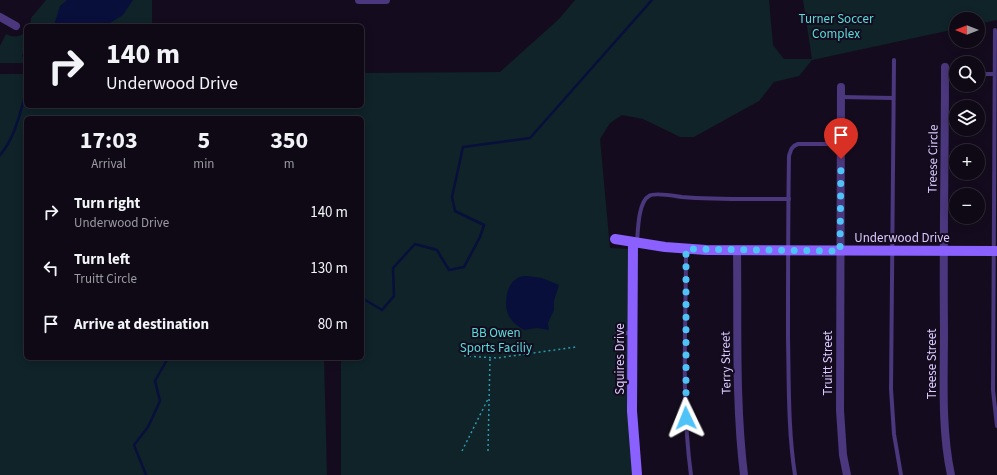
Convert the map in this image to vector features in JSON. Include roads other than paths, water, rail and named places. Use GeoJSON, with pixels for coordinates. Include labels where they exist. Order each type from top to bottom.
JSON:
{"type":"FeatureCollection","features":[{"type":"Feature","properties":{"kind":"street"},"geometry":{"type":"LineString","coordinates":[[359,0],[380,0]]}},
{"type":"Feature","properties":{"kind":"street"},"geometry":{"type":"LineString","coordinates":[[0,17],[16,26]]}},
{"type":"Feature","properties":{"kind":"street","name":"Treese Circle"},"geometry":{"type":"LineString","coordinates":[[944,252],[946,70]]}},
{"type":"Feature","properties":{"kind":"street","name":"Truitt Street"},"geometry":{"type":"LineString","coordinates":[[841,87],[840,410],[843,455],[847,475]]}},
{"type":"Feature","properties":{"kind":"street","name":"Underwood Drive"},"geometry":{"type":"LineString","coordinates":[[615,240],[686,249],[944,252],[996,251]]}},
{"type":"Feature","properties":{"kind":"street","name":"Squires Drive"},"geometry":{"type":"LineString","coordinates":[[635,243],[632,411],[638,475]]}},
{"type":"Feature","properties":{"kind":"street","name":"Terry Street"},"geometry":{"type":"LineString","coordinates":[[737,250],[738,386],[741,449],[744,475]]}},
{"type":"Feature","properties":{"kind":"street","name":"Treese Street"},"geometry":{"type":"LineString","coordinates":[[944,252],[944,410],[951,475]]}},
{"type":"Feature","properties":{"kind":"lane"},"geometry":{"type":"LineString","coordinates":[[994,30],[996,251],[993,390],[997,426]]}},
{"type":"Feature","properties":{"kind":"lane"},"geometry":{"type":"LineString","coordinates":[[894,60],[891,389],[894,434],[901,475]]}},
{"type":"Feature","properties":{"kind":"lane"},"geometry":{"type":"LineString","coordinates":[[985,74],[994,74]]}},
{"type":"Feature","properties":{"kind":"lane"},"geometry":{"type":"LineString","coordinates":[[841,97],[893,98]]}},
{"type":"Feature","properties":{"kind":"lane"},"geometry":{"type":"LineString","coordinates":[[795,475],[792,458],[789,416],[789,156],[791,149],[798,144],[841,144]]}},
{"type":"Feature","properties":{"kind":"lane"},"geometry":{"type":"LineString","coordinates":[[635,243],[641,207],[644,200],[649,195],[655,194],[688,198],[789,200]]}},
{"type":"Feature","properties":{"kind":"lane"},"geometry":{"type":"LineString","coordinates":[[686,249],[685,394],[687,442],[691,475]]}},
{"type":"Feature","properties":{"kind":"lane"},"geometry":{"type":"LineString","coordinates":[[617,333],[633,333]]}},
{"type":"Feature","properties":{"kind":"waterway"},"geometry":{"type":"LineString","coordinates":[[364,299],[382,310],[394,296],[393,268],[415,244],[437,250],[449,270],[464,267],[480,237],[484,225],[455,211],[452,197],[463,147],[530,138],[652,0]]}},
{"type":"Feature","properties":{"kind":"waterway"},"geometry":{"type":"LineString","coordinates":[[0,155],[10,141],[24,99]]}},
{"type":"Feature","properties":{"kind":"waterway"},"geometry":{"type":"LineString","coordinates":[[146,475],[134,445],[148,427],[160,401],[155,381],[167,360]]}},
{"type":"Feature","properties":{"kind":"park label","name":"Turner Soccer Complex"},"geometry":{"type":"Point","coordinates":[836,26]}},
{"type":"Feature","properties":{"kind":"park label","name":"BB Owen Sports Faciliy"},"geometry":{"type":"Point","coordinates":[496,340]}}]}
